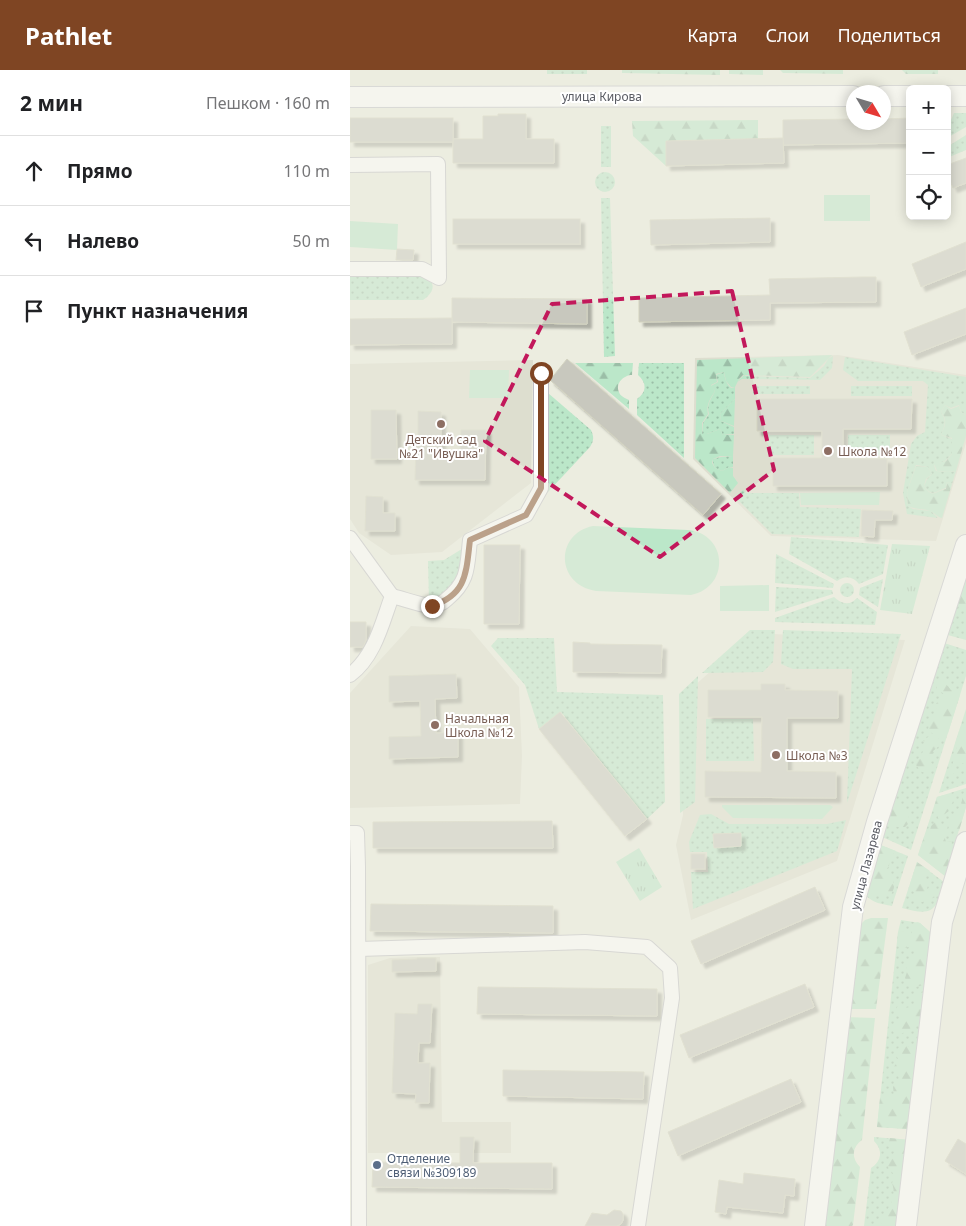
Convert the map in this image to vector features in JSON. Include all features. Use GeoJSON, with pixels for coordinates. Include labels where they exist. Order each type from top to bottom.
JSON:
{"type":"FeatureCollection","features":[{"type":"Feature","properties":{"kind":"main road","name":"улица Кирова"},"geometry":{"type":"LineString","coordinates":[[350,97],[846,96]]}},
{"type":"Feature","properties":{"kind":"main road"},"geometry":{"type":"LineString","coordinates":[[891,96],[906,96]]}},
{"type":"Feature","properties":{"kind":"main road"},"geometry":{"type":"LineString","coordinates":[[951,96],[966,96]]}},
{"type":"Feature","properties":{"kind":"main road","name":"улица Лазарева"},"geometry":{"type":"LineString","coordinates":[[815,1226],[853,907],[877,822],[966,545]]}},
{"type":"Feature","properties":{"kind":"main road"},"geometry":{"type":"LineString","coordinates":[[906,1226],[942,922],[966,842]]}},
{"type":"Feature","properties":{"kind":"street"},"geometry":{"type":"LineString","coordinates":[[350,165],[438,164],[439,278],[422,269],[350,270]]}},
{"type":"Feature","properties":{"kind":"street"},"geometry":{"type":"LineString","coordinates":[[350,538],[392,596],[432,606],[444,602],[464,580],[470,540],[526,515],[541,488],[541,373]]}},
{"type":"Feature","properties":{"kind":"street"},"geometry":{"type":"LineString","coordinates":[[350,675],[357,670],[374,645],[392,596]]}},
{"type":"Feature","properties":{"kind":"street"},"geometry":{"type":"LineString","coordinates":[[350,833],[357,833],[358,867],[359,1226]]}},
{"type":"Feature","properties":{"kind":"street"},"geometry":{"type":"LineString","coordinates":[[359,949],[585,942],[647,947],[670,968],[672,998],[638,1226]]}},
{"type":"Feature","properties":{"kind":"highlighted area"},"geometry":{"type":"Polygon","coordinates":[[[732,291],[774,470],[660,557],[485,441],[552,304],[732,291]]]}},
{"type":"Feature","properties":{"kind":"shaded area","name":"Школа №12"},"geometry":{"type":"Polygon","coordinates":[[[838,355],[966,375],[966,443],[936,541],[771,536],[693,459],[695,358],[838,355]]]}},
{"type":"Feature","properties":{"kind":"shaded area","name":"Детский сад №21 \"Ивушка\""},"geometry":{"type":"Polygon","coordinates":[[[533,360],[531,483],[442,552],[391,555],[359,533],[350,519],[350,364],[533,360]]]}},
{"type":"Feature","properties":{"kind":"shaded area","name":"Начальная Школа №12"},"geometry":{"type":"Polygon","coordinates":[[[411,626],[470,629],[519,687],[522,756],[520,804],[350,808],[350,693],[411,626]]]}},
{"type":"Feature","properties":{"kind":"shaded area","name":"Школа №3"},"geometry":{"type":"Polygon","coordinates":[[[753,633],[905,640],[837,861],[691,920],[676,845],[683,815],[683,696],[753,633]]]}},
{"type":"Feature","properties":{"kind":"shaded area"},"geometry":{"type":"Polygon","coordinates":[[[440,957],[442,1122],[511,1122],[511,1153],[368,1153],[368,965],[390,958],[440,957]]]}},
{"type":"Feature","properties":{"kind":"green space"},"geometry":{"type":"Polygon","coordinates":[[[547,70],[587,70],[587,74],[547,74],[547,70]]]}},
{"type":"Feature","properties":{"kind":"green space"},"geometry":{"type":"Polygon","coordinates":[[[622,70],[720,70],[720,75],[622,73],[622,70]]]}},
{"type":"Feature","properties":{"kind":"green space"},"geometry":{"type":"Polygon","coordinates":[[[729,70],[763,70],[763,75],[729,74],[729,70]]]}},
{"type":"Feature","properties":{"kind":"green space"},"geometry":{"type":"Polygon","coordinates":[[[780,70],[843,70],[843,74],[783,73],[780,70]]]}},
{"type":"Feature","properties":{"kind":"green space"},"geometry":{"type":"Polygon","coordinates":[[[902,70],[938,70],[938,74],[906,74],[902,70]]]}},
{"type":"Feature","properties":{"kind":"green space"},"geometry":{"type":"Polygon","coordinates":[[[954,113],[966,113],[966,127],[951,136],[951,120],[954,113]]]}},
{"type":"Feature","properties":{"kind":"green space"},"geometry":{"type":"Polygon","coordinates":[[[758,120],[758,139],[666,141],[666,166],[633,136],[632,121],[758,120]]]}},
{"type":"Feature","properties":{"kind":"green space"},"geometry":{"type":"Polygon","coordinates":[[[601,126],[611,126],[611,167],[601,167],[601,126]]]}},
{"type":"Feature","properties":{"kind":"green space"},"geometry":{"type":"Polygon","coordinates":[[[966,135],[966,150],[951,156],[951,144],[966,135]]]}},
{"type":"Feature","properties":{"kind":"green space"},"geometry":{"type":"Polygon","coordinates":[[[605,172],[612,175],[615,182],[612,189],[605,192],[598,189],[595,182],[598,175],[605,172]]]}},
{"type":"Feature","properties":{"kind":"green space"},"geometry":{"type":"Polygon","coordinates":[[[824,195],[870,195],[870,221],[824,221],[824,195]]]}},
{"type":"Feature","properties":{"kind":"green space"},"geometry":{"type":"Polygon","coordinates":[[[601,198],[610,198],[615,356],[604,357],[601,198]]]}},
{"type":"Feature","properties":{"kind":"green space"},"geometry":{"type":"Polygon","coordinates":[[[350,221],[398,224],[397,250],[350,247],[350,221]]]}},
{"type":"Feature","properties":{"kind":"green space"},"geometry":{"type":"Polygon","coordinates":[[[422,276],[430,281],[433,287],[430,294],[423,300],[350,300],[350,277],[422,276]]]}},
{"type":"Feature","properties":{"kind":"green space"},"geometry":{"type":"Polygon","coordinates":[[[832,355],[810,377],[743,375],[735,387],[731,387],[726,381],[724,372],[716,374],[717,382],[711,385],[715,391],[708,405],[708,414],[702,423],[702,434],[720,429],[723,435],[734,435],[733,456],[720,456],[713,459],[712,463],[715,468],[722,471],[729,467],[733,468],[733,476],[738,483],[730,493],[695,458],[697,360],[832,355]]]}},
{"type":"Feature","properties":{"kind":"green space"},"geometry":{"type":"Polygon","coordinates":[[[833,356],[832,368],[820,380],[742,379],[737,382],[744,375],[810,378],[833,356]]]}},
{"type":"Feature","properties":{"kind":"green space"},"geometry":{"type":"Polygon","coordinates":[[[845,357],[966,377],[966,415],[961,412],[959,405],[951,408],[945,405],[941,412],[945,423],[941,435],[952,439],[952,454],[945,461],[934,465],[936,471],[956,471],[952,484],[947,482],[946,488],[934,493],[930,492],[924,486],[932,474],[928,467],[916,465],[907,492],[908,506],[913,509],[931,511],[938,518],[907,514],[903,493],[911,444],[917,436],[925,432],[928,385],[923,381],[858,381],[843,370],[845,357]]]}},
{"type":"Feature","properties":{"kind":"green space"},"geometry":{"type":"Polygon","coordinates":[[[575,363],[633,363],[632,375],[623,378],[618,386],[620,395],[629,400],[629,409],[575,363]]]}},
{"type":"Feature","properties":{"kind":"green space"},"geometry":{"type":"Polygon","coordinates":[[[639,363],[684,363],[684,458],[637,415],[637,399],[643,393],[645,387],[638,375],[639,363]]]}},
{"type":"Feature","properties":{"kind":"green space"},"geometry":{"type":"Polygon","coordinates":[[[470,370],[509,370],[508,398],[469,398],[470,370]]]}},
{"type":"Feature","properties":{"kind":"green space"},"geometry":{"type":"Polygon","coordinates":[[[724,372],[728,384],[731,388],[735,387],[735,399],[720,414],[721,421],[734,427],[734,434],[723,435],[720,429],[702,435],[703,423],[709,414],[709,405],[715,391],[711,386],[718,382],[716,375],[724,372]]]}},
{"type":"Feature","properties":{"kind":"green space"},"geometry":{"type":"Polygon","coordinates":[[[753,386],[810,386],[810,394],[753,394],[753,386]]]}},
{"type":"Feature","properties":{"kind":"green space"},"geometry":{"type":"Polygon","coordinates":[[[851,386],[912,386],[912,396],[851,396],[851,386]]]}},
{"type":"Feature","properties":{"kind":"green space"},"geometry":{"type":"Polygon","coordinates":[[[548,393],[591,430],[593,438],[590,447],[548,492],[548,393]]]}},
{"type":"Feature","properties":{"kind":"green space"},"geometry":{"type":"Polygon","coordinates":[[[735,399],[734,426],[721,421],[720,414],[735,399]]]}},
{"type":"Feature","properties":{"kind":"green space"},"geometry":{"type":"Polygon","coordinates":[[[945,405],[951,409],[959,406],[961,412],[966,415],[966,436],[956,471],[948,472],[937,471],[934,464],[946,461],[952,454],[952,438],[941,435],[945,426],[945,420],[941,412],[945,405]]]}},
{"type":"Feature","properties":{"kind":"green space"},"geometry":{"type":"Polygon","coordinates":[[[768,435],[814,435],[814,455],[768,455],[768,435]]]}},
{"type":"Feature","properties":{"kind":"green space"},"geometry":{"type":"Polygon","coordinates":[[[848,435],[890,435],[890,455],[848,455],[848,435]]]}},
{"type":"Feature","properties":{"kind":"green space"},"geometry":{"type":"Polygon","coordinates":[[[733,456],[733,467],[722,471],[715,468],[713,459],[733,456]]]}},
{"type":"Feature","properties":{"kind":"green space"},"geometry":{"type":"Polygon","coordinates":[[[916,466],[928,467],[932,474],[926,479],[924,486],[932,493],[946,489],[947,482],[952,484],[942,518],[930,511],[908,506],[907,492],[916,466]]]}},
{"type":"Feature","properties":{"kind":"green space"},"geometry":{"type":"Polygon","coordinates":[[[743,490],[746,493],[799,493],[800,507],[861,509],[859,537],[772,534],[735,497],[743,490]]]}},
{"type":"Feature","properties":{"kind":"green space"},"geometry":{"type":"Polygon","coordinates":[[[880,492],[879,505],[801,505],[800,493],[880,492]]]}},
{"type":"Feature","properties":{"kind":"green space"},"geometry":{"type":"Polygon","coordinates":[[[593,526],[688,530],[701,534],[711,541],[717,550],[718,572],[713,582],[704,590],[691,595],[596,591],[583,587],[573,579],[567,570],[566,548],[571,539],[580,531],[593,526]]]}},
{"type":"Feature","properties":{"kind":"green space"},"geometry":{"type":"Polygon","coordinates":[[[791,537],[888,545],[883,574],[859,584],[849,577],[837,581],[789,554],[791,537]]]}},
{"type":"Feature","properties":{"kind":"green space"},"geometry":{"type":"Polygon","coordinates":[[[892,544],[930,546],[912,614],[880,610],[892,544]]]}},
{"type":"Feature","properties":{"kind":"green space"},"geometry":{"type":"Polygon","coordinates":[[[465,547],[460,579],[447,594],[429,602],[428,561],[444,560],[465,547]]]}},
{"type":"Feature","properties":{"kind":"green space"},"geometry":{"type":"Polygon","coordinates":[[[776,554],[834,584],[833,588],[775,583],[776,554]]]}},
{"type":"Feature","properties":{"kind":"green space"},"geometry":{"type":"Polygon","coordinates":[[[966,563],[966,640],[944,634],[966,563]]]}},
{"type":"Feature","properties":{"kind":"green space"},"geometry":{"type":"Polygon","coordinates":[[[966,563],[966,610],[960,609],[959,602],[965,581],[962,576],[966,563]]]}},
{"type":"Feature","properties":{"kind":"green space"},"geometry":{"type":"Polygon","coordinates":[[[883,579],[878,607],[859,595],[860,588],[883,579]]]}},
{"type":"Feature","properties":{"kind":"green space"},"geometry":{"type":"Polygon","coordinates":[[[844,583],[850,583],[854,590],[850,597],[844,597],[840,593],[840,587],[844,583]]]}},
{"type":"Feature","properties":{"kind":"green space"},"geometry":{"type":"Polygon","coordinates":[[[769,585],[769,611],[720,611],[720,586],[769,585]]]}},
{"type":"Feature","properties":{"kind":"green space"},"geometry":{"type":"Polygon","coordinates":[[[776,587],[832,590],[833,594],[775,612],[776,587]]]}},
{"type":"Feature","properties":{"kind":"green space"},"geometry":{"type":"Polygon","coordinates":[[[834,597],[846,603],[857,598],[877,612],[875,625],[775,622],[775,618],[834,597]]]}},
{"type":"Feature","properties":{"kind":"green space"},"geometry":{"type":"Polygon","coordinates":[[[750,630],[775,630],[773,662],[763,672],[702,673],[750,630]]]}},
{"type":"Feature","properties":{"kind":"green space"},"geometry":{"type":"Polygon","coordinates":[[[783,630],[901,634],[847,803],[852,669],[793,669],[781,664],[783,630]]]}},
{"type":"Feature","properties":{"kind":"green space"},"geometry":{"type":"Polygon","coordinates":[[[498,638],[554,638],[557,692],[663,695],[665,802],[647,819],[561,712],[539,729],[525,685],[491,646],[498,638]]]}},
{"type":"Feature","properties":{"kind":"green space"},"geometry":{"type":"Polygon","coordinates":[[[941,642],[966,650],[966,676],[911,850],[880,836],[941,642]]]}},
{"type":"Feature","properties":{"kind":"green space"},"geometry":{"type":"Polygon","coordinates":[[[698,676],[695,802],[680,813],[679,694],[698,676]]]}},
{"type":"Feature","properties":{"kind":"green space"},"geometry":{"type":"Polygon","coordinates":[[[940,677],[951,690],[956,690],[960,695],[948,733],[937,740],[939,746],[933,751],[933,755],[929,757],[929,764],[932,763],[933,768],[929,774],[922,772],[915,764],[926,745],[923,741],[928,737],[934,736],[928,730],[930,720],[939,712],[936,704],[939,700],[947,700],[944,694],[937,689],[936,680],[940,677]]]}},
{"type":"Feature","properties":{"kind":"green space"},"geometry":{"type":"Polygon","coordinates":[[[966,709],[966,784],[939,793],[966,709]]]}},
{"type":"Feature","properties":{"kind":"green space"},"geometry":{"type":"Polygon","coordinates":[[[706,719],[753,719],[754,761],[706,761],[706,719]]]}},
{"type":"Feature","properties":{"kind":"green space"},"geometry":{"type":"Polygon","coordinates":[[[959,731],[966,731],[966,762],[961,764],[959,759],[957,760],[954,773],[950,777],[957,748],[954,747],[959,731]]]}},
{"type":"Feature","properties":{"kind":"green space"},"geometry":{"type":"Polygon","coordinates":[[[966,788],[966,807],[945,876],[918,855],[937,797],[966,788]]]}},
{"type":"Feature","properties":{"kind":"green space"},"geometry":{"type":"Polygon","coordinates":[[[966,790],[966,807],[959,831],[951,826],[951,820],[957,815],[957,810],[961,806],[963,794],[966,790]]]}},
{"type":"Feature","properties":{"kind":"green space"},"geometry":{"type":"Polygon","coordinates":[[[944,795],[951,797],[953,802],[949,806],[950,810],[942,815],[943,819],[938,818],[939,811],[934,807],[937,797],[944,795]]]}},
{"type":"Feature","properties":{"kind":"green space"},"geometry":{"type":"Polygon","coordinates":[[[895,802],[904,807],[911,821],[905,827],[886,824],[889,808],[895,802]]]}},
{"type":"Feature","properties":{"kind":"green space"},"geometry":{"type":"Polygon","coordinates":[[[722,805],[830,805],[833,807],[822,819],[733,818],[722,805]]]}},
{"type":"Feature","properties":{"kind":"green space"},"geometry":{"type":"Polygon","coordinates":[[[711,814],[729,824],[827,824],[846,820],[837,851],[693,909],[691,872],[708,872],[707,852],[690,852],[689,842],[700,815],[711,814]]]}},
{"type":"Feature","properties":{"kind":"green space"},"geometry":{"type":"Polygon","coordinates":[[[936,821],[940,829],[948,824],[944,835],[946,842],[952,841],[951,845],[954,846],[945,876],[918,855],[924,837],[936,821]]]}},
{"type":"Feature","properties":{"kind":"green space"},"geometry":{"type":"Polygon","coordinates":[[[878,844],[908,856],[892,906],[875,902],[866,896],[878,844]]]}},
{"type":"Feature","properties":{"kind":"green space"},"geometry":{"type":"Polygon","coordinates":[[[878,844],[896,851],[890,857],[889,866],[886,870],[886,874],[894,883],[891,894],[872,895],[869,889],[865,888],[878,844]]]}},
{"type":"Feature","properties":{"kind":"green space"},"geometry":{"type":"Polygon","coordinates":[[[639,848],[662,887],[640,901],[616,862],[639,848]]]}},
{"type":"Feature","properties":{"kind":"green space"},"geometry":{"type":"Polygon","coordinates":[[[917,862],[944,882],[936,905],[932,909],[921,912],[902,908],[917,862]]]}},
{"type":"Feature","properties":{"kind":"green space"},"geometry":{"type":"Polygon","coordinates":[[[917,862],[930,871],[923,878],[928,885],[927,889],[934,887],[937,891],[936,897],[924,899],[923,902],[917,901],[910,884],[917,862]]]}},
{"type":"Feature","properties":{"kind":"green space"},"geometry":{"type":"Polygon","coordinates":[[[888,918],[876,1009],[847,1009],[859,926],[865,920],[888,918]]]}},
{"type":"Feature","properties":{"kind":"green space"},"geometry":{"type":"Polygon","coordinates":[[[901,920],[920,923],[930,932],[931,939],[907,1129],[877,1127],[898,932],[901,920]]]}},
{"type":"Feature","properties":{"kind":"green space"},"geometry":{"type":"Polygon","coordinates":[[[917,922],[930,932],[931,939],[925,985],[915,987],[907,982],[905,978],[906,966],[916,955],[916,949],[913,946],[904,948],[897,946],[898,932],[903,931],[911,935],[917,922]]]}},
{"type":"Feature","properties":{"kind":"green space"},"geometry":{"type":"Polygon","coordinates":[[[924,992],[920,1024],[915,1024],[907,1031],[897,1035],[893,1032],[892,1027],[901,1022],[895,1012],[898,1005],[901,1009],[914,1006],[915,995],[924,992]]]}},
{"type":"Feature","properties":{"kind":"green space"},"geometry":{"type":"Polygon","coordinates":[[[845,1017],[875,1018],[862,1140],[856,1146],[854,1153],[855,1160],[860,1167],[853,1225],[821,1226],[845,1017]]]}},
{"type":"Feature","properties":{"kind":"green space"},"geometry":{"type":"Polygon","coordinates":[[[905,1044],[916,1053],[907,1129],[877,1127],[880,1098],[894,1095],[893,1087],[899,1079],[897,1072],[893,1068],[899,1060],[894,1053],[905,1044]]]}},
{"type":"Feature","properties":{"kind":"green space"},"geometry":{"type":"Polygon","coordinates":[[[874,1137],[909,1140],[898,1226],[864,1226],[871,1168],[875,1165],[880,1155],[874,1137]]]}},
{"type":"Feature","properties":{"kind":"green space"},"geometry":{"type":"Polygon","coordinates":[[[890,1138],[909,1140],[898,1226],[884,1226],[880,1222],[894,1195],[892,1183],[895,1176],[888,1167],[889,1158],[895,1152],[888,1146],[890,1138]]]}},
{"type":"Feature","properties":{"kind":"building"},"geometry":{"type":"Polygon","coordinates":[[[498,114],[526,114],[526,139],[554,139],[554,163],[453,163],[453,139],[483,139],[483,116],[498,116],[498,114]]]}},
{"type":"Feature","properties":{"kind":"building"},"geometry":{"type":"Polygon","coordinates":[[[350,118],[453,118],[453,142],[350,142],[350,118]]]}},
{"type":"Feature","properties":{"kind":"building"},"geometry":{"type":"Polygon","coordinates":[[[906,118],[906,143],[783,145],[783,120],[846,119],[846,130],[891,130],[891,119],[906,118]]]}},
{"type":"Feature","properties":{"kind":"building"},"geometry":{"type":"Polygon","coordinates":[[[783,138],[784,163],[666,166],[666,141],[783,138]]]}},
{"type":"Feature","properties":{"kind":"building"},"geometry":{"type":"Polygon","coordinates":[[[966,158],[966,183],[953,188],[951,183],[951,164],[966,158]]]}},
{"type":"Feature","properties":{"kind":"building"},"geometry":{"type":"Polygon","coordinates":[[[770,218],[770,242],[651,245],[650,220],[770,218]]]}},
{"type":"Feature","properties":{"kind":"building"},"geometry":{"type":"Polygon","coordinates":[[[453,219],[580,219],[580,244],[453,244],[453,219]]]}},
{"type":"Feature","properties":{"kind":"building"},"geometry":{"type":"Polygon","coordinates":[[[966,242],[966,269],[921,287],[912,264],[966,242]]]}},
{"type":"Feature","properties":{"kind":"building"},"geometry":{"type":"Polygon","coordinates":[[[397,249],[414,250],[413,260],[396,260],[397,249]]]}},
{"type":"Feature","properties":{"kind":"building"},"geometry":{"type":"Polygon","coordinates":[[[876,277],[876,302],[770,303],[770,320],[639,322],[639,298],[770,295],[769,279],[876,277]]]}},
{"type":"Feature","properties":{"kind":"building"},"geometry":{"type":"Polygon","coordinates":[[[452,298],[587,299],[587,324],[452,322],[452,298]]]}},
{"type":"Feature","properties":{"kind":"building"},"geometry":{"type":"Polygon","coordinates":[[[966,308],[966,334],[912,355],[904,332],[966,308]]]}},
{"type":"Feature","properties":{"kind":"building"},"geometry":{"type":"Polygon","coordinates":[[[452,318],[452,344],[350,345],[350,319],[452,318]]]}},
{"type":"Feature","properties":{"kind":"building"},"geometry":{"type":"Polygon","coordinates":[[[567,359],[721,494],[703,515],[550,380],[567,359]]]}},
{"type":"Feature","properties":{"kind":"building"},"geometry":{"type":"Polygon","coordinates":[[[757,399],[912,399],[911,429],[843,429],[843,459],[887,459],[887,486],[773,486],[773,458],[822,458],[822,431],[757,431],[757,399]]]}},
{"type":"Feature","properties":{"kind":"building"},"geometry":{"type":"Polygon","coordinates":[[[371,410],[396,410],[397,459],[371,459],[371,410]]]}},
{"type":"Feature","properties":{"kind":"building"},"geometry":{"type":"Polygon","coordinates":[[[418,411],[441,412],[441,453],[460,453],[461,430],[486,430],[485,480],[415,480],[418,411]]]}},
{"type":"Feature","properties":{"kind":"building"},"geometry":{"type":"Polygon","coordinates":[[[366,496],[383,497],[383,513],[395,513],[395,531],[365,531],[366,496]]]}},
{"type":"Feature","properties":{"kind":"building"},"geometry":{"type":"Polygon","coordinates":[[[862,510],[893,511],[892,520],[875,520],[874,537],[861,536],[862,510]]]}},
{"type":"Feature","properties":{"kind":"building"},"geometry":{"type":"Polygon","coordinates":[[[484,545],[520,545],[519,624],[484,624],[484,545]]]}},
{"type":"Feature","properties":{"kind":"building"},"geometry":{"type":"Polygon","coordinates":[[[350,622],[366,622],[366,640],[363,647],[350,647],[350,622]]]}},
{"type":"Feature","properties":{"kind":"building"},"geometry":{"type":"Polygon","coordinates":[[[573,642],[662,645],[661,673],[573,672],[573,642]]]}},
{"type":"Feature","properties":{"kind":"building"},"geometry":{"type":"Polygon","coordinates":[[[456,674],[457,698],[435,699],[436,733],[458,733],[458,757],[389,759],[389,737],[421,736],[420,701],[389,702],[389,676],[456,674]]]}},
{"type":"Feature","properties":{"kind":"building"},"geometry":{"type":"Polygon","coordinates":[[[761,684],[785,684],[785,690],[838,691],[838,718],[787,718],[787,771],[836,772],[836,798],[705,797],[705,771],[761,772],[762,717],[708,717],[708,690],[761,690],[761,684]]]}},
{"type":"Feature","properties":{"kind":"building"},"geometry":{"type":"Polygon","coordinates":[[[560,712],[647,819],[625,836],[539,729],[560,712]]]}},
{"type":"Feature","properties":{"kind":"building"},"geometry":{"type":"Polygon","coordinates":[[[552,821],[553,848],[373,848],[373,822],[552,821]]]}},
{"type":"Feature","properties":{"kind":"building"},"geometry":{"type":"Polygon","coordinates":[[[741,833],[741,846],[714,848],[713,834],[741,833]]]}},
{"type":"Feature","properties":{"kind":"building"},"geometry":{"type":"Polygon","coordinates":[[[691,854],[705,854],[705,869],[691,869],[691,854]]]}},
{"type":"Feature","properties":{"kind":"building"},"geometry":{"type":"Polygon","coordinates":[[[815,887],[825,910],[701,964],[691,941],[815,887]]]}},
{"type":"Feature","properties":{"kind":"building"},"geometry":{"type":"Polygon","coordinates":[[[371,904],[553,906],[553,933],[370,931],[371,904]]]}},
{"type":"Feature","properties":{"kind":"building"},"geometry":{"type":"Polygon","coordinates":[[[436,958],[436,971],[392,972],[392,960],[436,958]]]}},
{"type":"Feature","properties":{"kind":"building"},"geometry":{"type":"Polygon","coordinates":[[[805,984],[814,1007],[689,1058],[680,1035],[805,984]]]}},
{"type":"Feature","properties":{"kind":"building"},"geometry":{"type":"Polygon","coordinates":[[[478,987],[657,989],[657,1016],[477,1014],[478,987]]]}},
{"type":"Feature","properties":{"kind":"building"},"geometry":{"type":"Polygon","coordinates":[[[418,1004],[432,1004],[430,1043],[419,1043],[418,1063],[430,1063],[429,1103],[415,1103],[416,1094],[392,1093],[395,1013],[417,1014],[418,1004]]]}},
{"type":"Feature","properties":{"kind":"building"},"geometry":{"type":"Polygon","coordinates":[[[503,1070],[644,1072],[643,1099],[503,1096],[503,1070]]]}},
{"type":"Feature","properties":{"kind":"building"},"geometry":{"type":"Polygon","coordinates":[[[791,1079],[801,1102],[678,1156],[668,1132],[791,1079]]]}},
{"type":"Feature","properties":{"kind":"building"},"geometry":{"type":"Polygon","coordinates":[[[460,1137],[474,1137],[473,1163],[552,1163],[552,1189],[372,1187],[373,1162],[460,1163],[460,1137]]]}},
{"type":"Feature","properties":{"kind":"building"},"geometry":{"type":"Polygon","coordinates":[[[958,1139],[966,1144],[966,1174],[945,1161],[958,1139]]]}},
{"type":"Feature","properties":{"kind":"building"},"geometry":{"type":"Polygon","coordinates":[[[744,1173],[795,1179],[794,1196],[785,1195],[783,1213],[727,1207],[726,1214],[715,1212],[719,1180],[743,1184],[744,1173]]]}},
{"type":"Feature","properties":{"kind":"building"},"geometry":{"type":"Polygon","coordinates":[[[614,1210],[621,1211],[623,1214],[621,1224],[617,1226],[585,1226],[592,1213],[607,1215],[614,1210]]]}},
{"type":"Feature","properties":{"kind":"place","name":"Детский сад №21 \"Ивушка\""},"geometry":{"type":"Point","coordinates":[441,424]}},
{"type":"Feature","properties":{"kind":"place","name":"Школа №12"},"geometry":{"type":"Point","coordinates":[828,451]}},
{"type":"Feature","properties":{"kind":"place","name":"Начальная Школа №12"},"geometry":{"type":"Point","coordinates":[435,725]}},
{"type":"Feature","properties":{"kind":"place","name":"Школа №3"},"geometry":{"type":"Point","coordinates":[776,755]}},
{"type":"Feature","properties":{"kind":"place","name":"Отделение связи №309189"},"geometry":{"type":"Point","coordinates":[377,1165]}},
{"type":"Feature","properties":{"kind":"route"},"geometry":{"type":"LineString","coordinates":[[432,606],[444,602],[464,580],[470,540],[526,515],[541,488],[541,373]]}}]}
